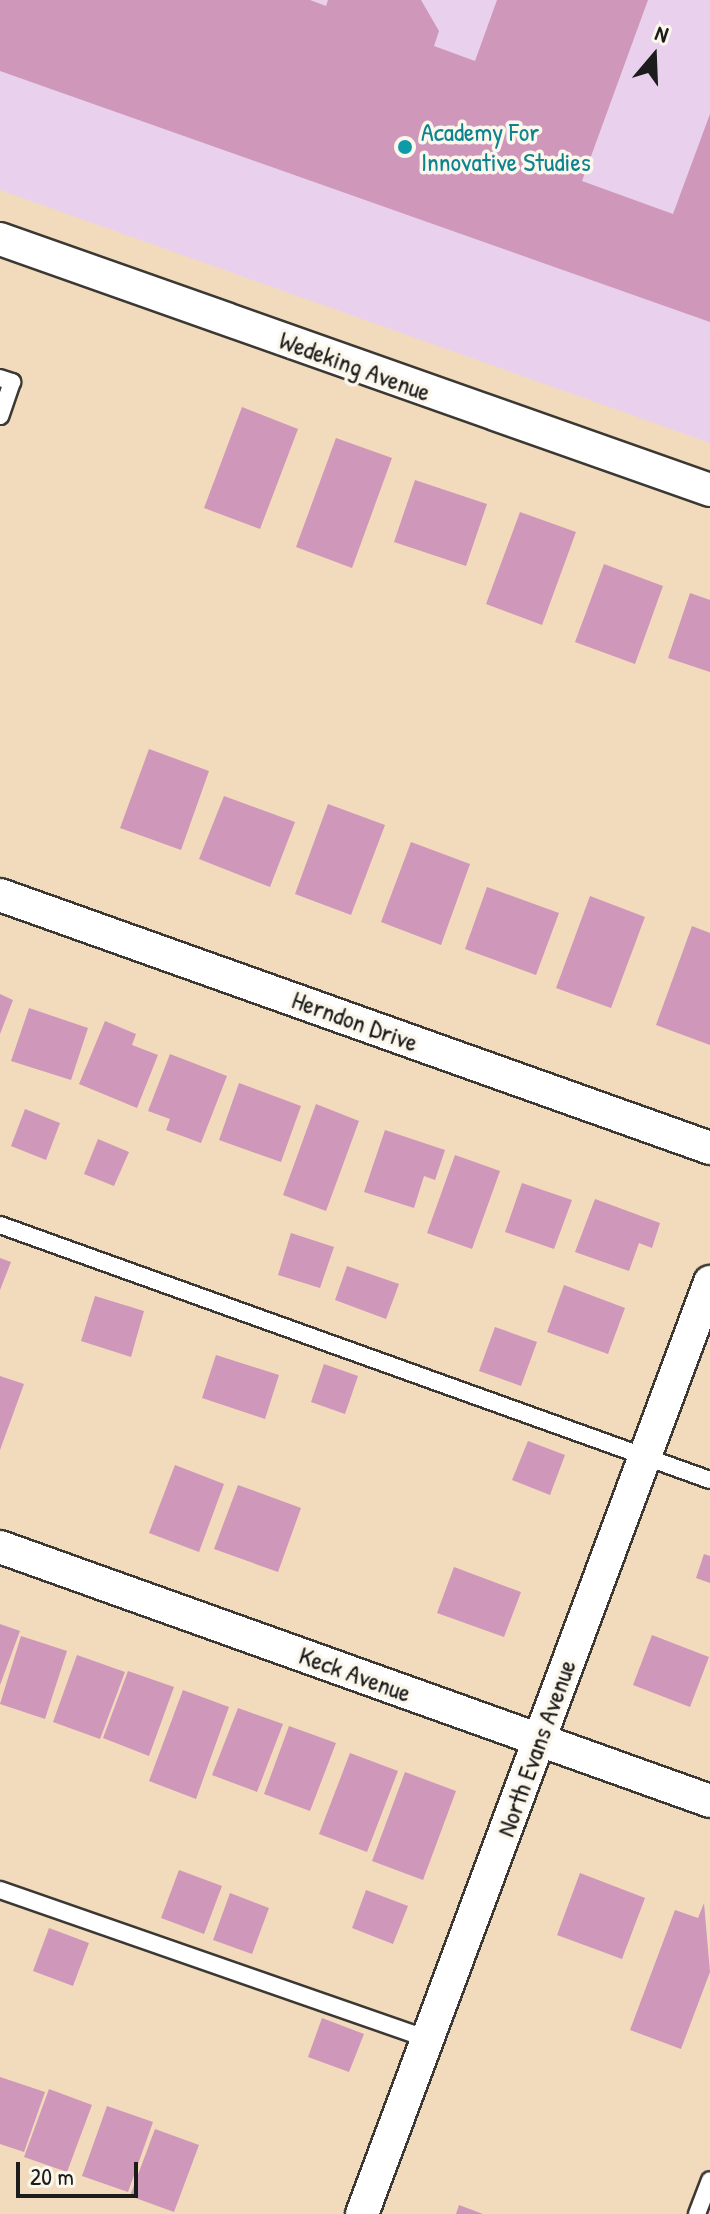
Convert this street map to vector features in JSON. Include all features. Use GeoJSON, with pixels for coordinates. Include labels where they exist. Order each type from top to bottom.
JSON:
{"type":"FeatureCollection","features":[{"type":"Feature","properties":{"kind":"street","name":"Wedeking Avenue"},"geometry":{"type":"LineString","coordinates":[[0,239],[710,490]]}},
{"type":"Feature","properties":{"kind":"street","name":"Herndon Drive"},"geometry":{"type":"LineString","coordinates":[[0,895],[710,1148]]}},
{"type":"Feature","properties":{"kind":"street","name":"North Evans Avenue"},"geometry":{"type":"LineString","coordinates":[[362,2214],[710,1282]]}},
{"type":"Feature","properties":{"kind":"street","name":"Keck Avenue"},"geometry":{"type":"LineString","coordinates":[[0,1547],[710,1801]]}},
{"type":"Feature","properties":{"kind":"lane"},"geometry":{"type":"LineString","coordinates":[[0,378],[12,382],[0,416]]}},
{"type":"Feature","properties":{"kind":"lane"},"geometry":{"type":"LineString","coordinates":[[0,1225],[710,1480]]}},
{"type":"Feature","properties":{"kind":"lane"},"geometry":{"type":"LineString","coordinates":[[0,1890],[428,2039]]}},
{"type":"Feature","properties":{"kind":"lane"},"geometry":{"type":"LineString","coordinates":[[697,2214],[710,2180]]}},
{"type":"Feature","properties":{"kind":"shaded area"},"geometry":{"type":"Polygon","coordinates":[[[0,0],[710,0],[710,443],[0,190],[0,0]]]}},
{"type":"Feature","properties":{"kind":"building","name":"Academy For Innovative Studies"},"geometry":{"type":"Polygon","coordinates":[[[0,0],[310,0],[326,6],[328,0],[421,0],[439,31],[434,46],[475,61],[497,0],[648,0],[582,181],[673,214],[710,114],[710,322],[0,71],[0,0]]]}},
{"type":"Feature","properties":{"kind":"building"},"geometry":{"type":"Polygon","coordinates":[[[242,407],[298,429],[260,529],[204,508],[242,407]]]}},
{"type":"Feature","properties":{"kind":"building"},"geometry":{"type":"Polygon","coordinates":[[[336,438],[392,458],[352,568],[296,547],[336,438]]]}},
{"type":"Feature","properties":{"kind":"building"},"geometry":{"type":"Polygon","coordinates":[[[415,480],[487,504],[466,566],[394,542],[415,480]]]}},
{"type":"Feature","properties":{"kind":"building"},"geometry":{"type":"Polygon","coordinates":[[[520,512],[576,532],[542,625],[486,604],[520,512]]]}},
{"type":"Feature","properties":{"kind":"building"},"geometry":{"type":"Polygon","coordinates":[[[604,564],[663,586],[635,664],[575,642],[604,564]]]}},
{"type":"Feature","properties":{"kind":"building"},"geometry":{"type":"Polygon","coordinates":[[[690,593],[710,600],[710,672],[668,658],[690,593]]]}},
{"type":"Feature","properties":{"kind":"building"},"geometry":{"type":"Polygon","coordinates":[[[149,749],[209,771],[181,850],[120,828],[149,749]]]}},
{"type":"Feature","properties":{"kind":"building"},"geometry":{"type":"Polygon","coordinates":[[[224,796],[295,822],[270,887],[199,859],[224,796]]]}},
{"type":"Feature","properties":{"kind":"building"},"geometry":{"type":"Polygon","coordinates":[[[328,804],[385,825],[351,915],[295,894],[328,804]]]}},
{"type":"Feature","properties":{"kind":"building"},"geometry":{"type":"Polygon","coordinates":[[[411,842],[470,864],[441,945],[381,922],[411,842]]]}},
{"type":"Feature","properties":{"kind":"building"},"geometry":{"type":"Polygon","coordinates":[[[487,887],[559,913],[536,975],[465,949],[487,887]]]}},
{"type":"Feature","properties":{"kind":"building"},"geometry":{"type":"Polygon","coordinates":[[[590,896],[645,917],[611,1008],[556,988],[590,896]]]}},
{"type":"Feature","properties":{"kind":"building"},"geometry":{"type":"Polygon","coordinates":[[[692,926],[710,933],[710,1045],[656,1025],[692,926]]]}},
{"type":"Feature","properties":{"kind":"building"},"geometry":{"type":"Polygon","coordinates":[[[0,994],[13,1000],[0,1034],[0,994]]]}},
{"type":"Feature","properties":{"kind":"building"},"geometry":{"type":"Polygon","coordinates":[[[29,1008],[88,1028],[71,1080],[11,1061],[29,1008]]]}},
{"type":"Feature","properties":{"kind":"building"},"geometry":{"type":"Polygon","coordinates":[[[105,1021],[136,1034],[132,1045],[158,1055],[137,1108],[79,1084],[105,1021]]]}},
{"type":"Feature","properties":{"kind":"building"},"geometry":{"type":"Polygon","coordinates":[[[170,1054],[227,1076],[201,1143],[166,1130],[170,1119],[148,1111],[170,1054]]]}},
{"type":"Feature","properties":{"kind":"building"},"geometry":{"type":"Polygon","coordinates":[[[239,1083],[301,1106],[281,1162],[219,1140],[239,1083]]]}},
{"type":"Feature","properties":{"kind":"building"},"geometry":{"type":"Polygon","coordinates":[[[316,1104],[359,1121],[326,1211],[283,1195],[316,1104]]]}},
{"type":"Feature","properties":{"kind":"building"},"geometry":{"type":"Polygon","coordinates":[[[25,1109],[60,1123],[46,1160],[11,1146],[25,1109]]]}},
{"type":"Feature","properties":{"kind":"building"},"geometry":{"type":"Polygon","coordinates":[[[385,1130],[445,1150],[435,1180],[424,1176],[414,1208],[364,1192],[385,1130]]]}},
{"type":"Feature","properties":{"kind":"building"},"geometry":{"type":"Polygon","coordinates":[[[98,1139],[129,1152],[114,1186],[84,1174],[98,1139]]]}},
{"type":"Feature","properties":{"kind":"building"},"geometry":{"type":"Polygon","coordinates":[[[455,1155],[500,1171],[472,1249],[427,1233],[455,1155]]]}},
{"type":"Feature","properties":{"kind":"building"},"geometry":{"type":"Polygon","coordinates":[[[522,1183],[572,1200],[554,1249],[505,1232],[522,1183]]]}},
{"type":"Feature","properties":{"kind":"building"},"geometry":{"type":"Polygon","coordinates":[[[595,1199],[660,1223],[652,1248],[639,1243],[629,1271],[575,1252],[595,1199]]]}},
{"type":"Feature","properties":{"kind":"building"},"geometry":{"type":"Polygon","coordinates":[[[291,1233],[334,1247],[320,1288],[278,1275],[291,1233]]]}},
{"type":"Feature","properties":{"kind":"building"},"geometry":{"type":"Polygon","coordinates":[[[0,1258],[11,1262],[0,1290],[0,1258]]]}},
{"type":"Feature","properties":{"kind":"building"},"geometry":{"type":"Polygon","coordinates":[[[347,1266],[399,1284],[386,1319],[335,1300],[347,1266]]]}},
{"type":"Feature","properties":{"kind":"building"},"geometry":{"type":"Polygon","coordinates":[[[564,1285],[625,1308],[608,1354],[547,1332],[564,1285]]]}},
{"type":"Feature","properties":{"kind":"building"},"geometry":{"type":"Polygon","coordinates":[[[95,1296],[144,1311],[131,1357],[81,1341],[95,1296]]]}},
{"type":"Feature","properties":{"kind":"building"},"geometry":{"type":"Polygon","coordinates":[[[495,1327],[537,1342],[521,1386],[479,1371],[495,1327]]]}},
{"type":"Feature","properties":{"kind":"building"},"geometry":{"type":"Polygon","coordinates":[[[216,1355],[279,1375],[265,1419],[202,1398],[216,1355]]]}},
{"type":"Feature","properties":{"kind":"building"},"geometry":{"type":"Polygon","coordinates":[[[324,1364],[358,1376],[345,1414],[311,1402],[324,1364]]]}},
{"type":"Feature","properties":{"kind":"building"},"geometry":{"type":"Polygon","coordinates":[[[0,1376],[24,1384],[0,1450],[0,1376]]]}},
{"type":"Feature","properties":{"kind":"building"},"geometry":{"type":"Polygon","coordinates":[[[528,1441],[565,1455],[550,1495],[512,1480],[528,1441]]]}},
{"type":"Feature","properties":{"kind":"building"},"geometry":{"type":"Polygon","coordinates":[[[175,1465],[224,1484],[199,1552],[149,1533],[175,1465]]]}},
{"type":"Feature","properties":{"kind":"building"},"geometry":{"type":"Polygon","coordinates":[[[238,1485],[301,1508],[278,1572],[214,1549],[238,1485]]]}},
{"type":"Feature","properties":{"kind":"building"},"geometry":{"type":"Polygon","coordinates":[[[704,1554],[710,1556],[710,1583],[696,1578],[704,1554]]]}},
{"type":"Feature","properties":{"kind":"building"},"geometry":{"type":"Polygon","coordinates":[[[454,1567],[521,1592],[504,1637],[437,1613],[454,1567]]]}},
{"type":"Feature","properties":{"kind":"building"},"geometry":{"type":"Polygon","coordinates":[[[0,1624],[20,1631],[0,1685],[0,1624]]]}},
{"type":"Feature","properties":{"kind":"building"},"geometry":{"type":"Polygon","coordinates":[[[652,1635],[709,1657],[690,1707],[633,1685],[652,1635]]]}},
{"type":"Feature","properties":{"kind":"building"},"geometry":{"type":"Polygon","coordinates":[[[21,1636],[67,1651],[45,1719],[0,1704],[21,1636]]]}},
{"type":"Feature","properties":{"kind":"building"},"geometry":{"type":"Polygon","coordinates":[[[77,1655],[125,1672],[100,1739],[53,1722],[77,1655]]]}},
{"type":"Feature","properties":{"kind":"building"},"geometry":{"type":"Polygon","coordinates":[[[128,1671],[174,1687],[149,1756],[103,1738],[128,1671]]]}},
{"type":"Feature","properties":{"kind":"building"},"geometry":{"type":"Polygon","coordinates":[[[183,1690],[229,1707],[196,1799],[149,1781],[183,1690]]]}},
{"type":"Feature","properties":{"kind":"building"},"geometry":{"type":"Polygon","coordinates":[[[238,1708],[283,1724],[257,1792],[212,1775],[238,1708]]]}},
{"type":"Feature","properties":{"kind":"building"},"geometry":{"type":"Polygon","coordinates":[[[289,1726],[336,1743],[310,1811],[264,1794],[289,1726]]]}},
{"type":"Feature","properties":{"kind":"building"},"geometry":{"type":"Polygon","coordinates":[[[350,1753],[398,1771],[367,1852],[319,1834],[350,1753]]]}},
{"type":"Feature","properties":{"kind":"building"},"geometry":{"type":"Polygon","coordinates":[[[405,1772],[456,1791],[423,1880],[372,1861],[405,1772]]]}},
{"type":"Feature","properties":{"kind":"building"},"geometry":{"type":"Polygon","coordinates":[[[179,1870],[222,1886],[204,1934],[161,1918],[179,1870]]]}},
{"type":"Feature","properties":{"kind":"building"},"geometry":{"type":"Polygon","coordinates":[[[580,1873],[645,1898],[622,1959],[557,1935],[580,1873]]]}},
{"type":"Feature","properties":{"kind":"building"},"geometry":{"type":"Polygon","coordinates":[[[366,1890],[408,1906],[393,1944],[352,1928],[366,1890]]]}},
{"type":"Feature","properties":{"kind":"building"},"geometry":{"type":"Polygon","coordinates":[[[230,1893],[269,1908],[252,1954],[213,1940],[230,1893]]]}},
{"type":"Feature","properties":{"kind":"building"},"geometry":{"type":"Polygon","coordinates":[[[704,1903],[710,1972],[681,2049],[630,2030],[675,1910],[698,1918],[704,1903]]]}},
{"type":"Feature","properties":{"kind":"building"},"geometry":{"type":"Polygon","coordinates":[[[49,1928],[89,1943],[73,1986],[33,1971],[49,1928]]]}},
{"type":"Feature","properties":{"kind":"building"},"geometry":{"type":"Polygon","coordinates":[[[322,2018],[364,2034],[349,2072],[308,2057],[322,2018]]]}},
{"type":"Feature","properties":{"kind":"building"},"geometry":{"type":"Polygon","coordinates":[[[0,2077],[45,2092],[24,2152],[0,2144],[0,2077]]]}},
{"type":"Feature","properties":{"kind":"building"},"geometry":{"type":"Polygon","coordinates":[[[49,2089],[92,2105],[67,2172],[24,2157],[49,2089]]]}},
{"type":"Feature","properties":{"kind":"building"},"geometry":{"type":"Polygon","coordinates":[[[107,2106],[153,2122],[128,2192],[82,2176],[107,2106]]]}},
{"type":"Feature","properties":{"kind":"building"},"geometry":{"type":"Polygon","coordinates":[[[155,2129],[199,2145],[174,2212],[130,2196],[155,2129]]]}},
{"type":"Feature","properties":{"kind":"building"},"geometry":{"type":"Polygon","coordinates":[[[459,2205],[483,2214],[456,2214],[459,2205]]]}},
{"type":"Feature","properties":{"kind":"place","name":"Academy For Innovative Studies"},"geometry":{"type":"Point","coordinates":[405,147]}}]}
